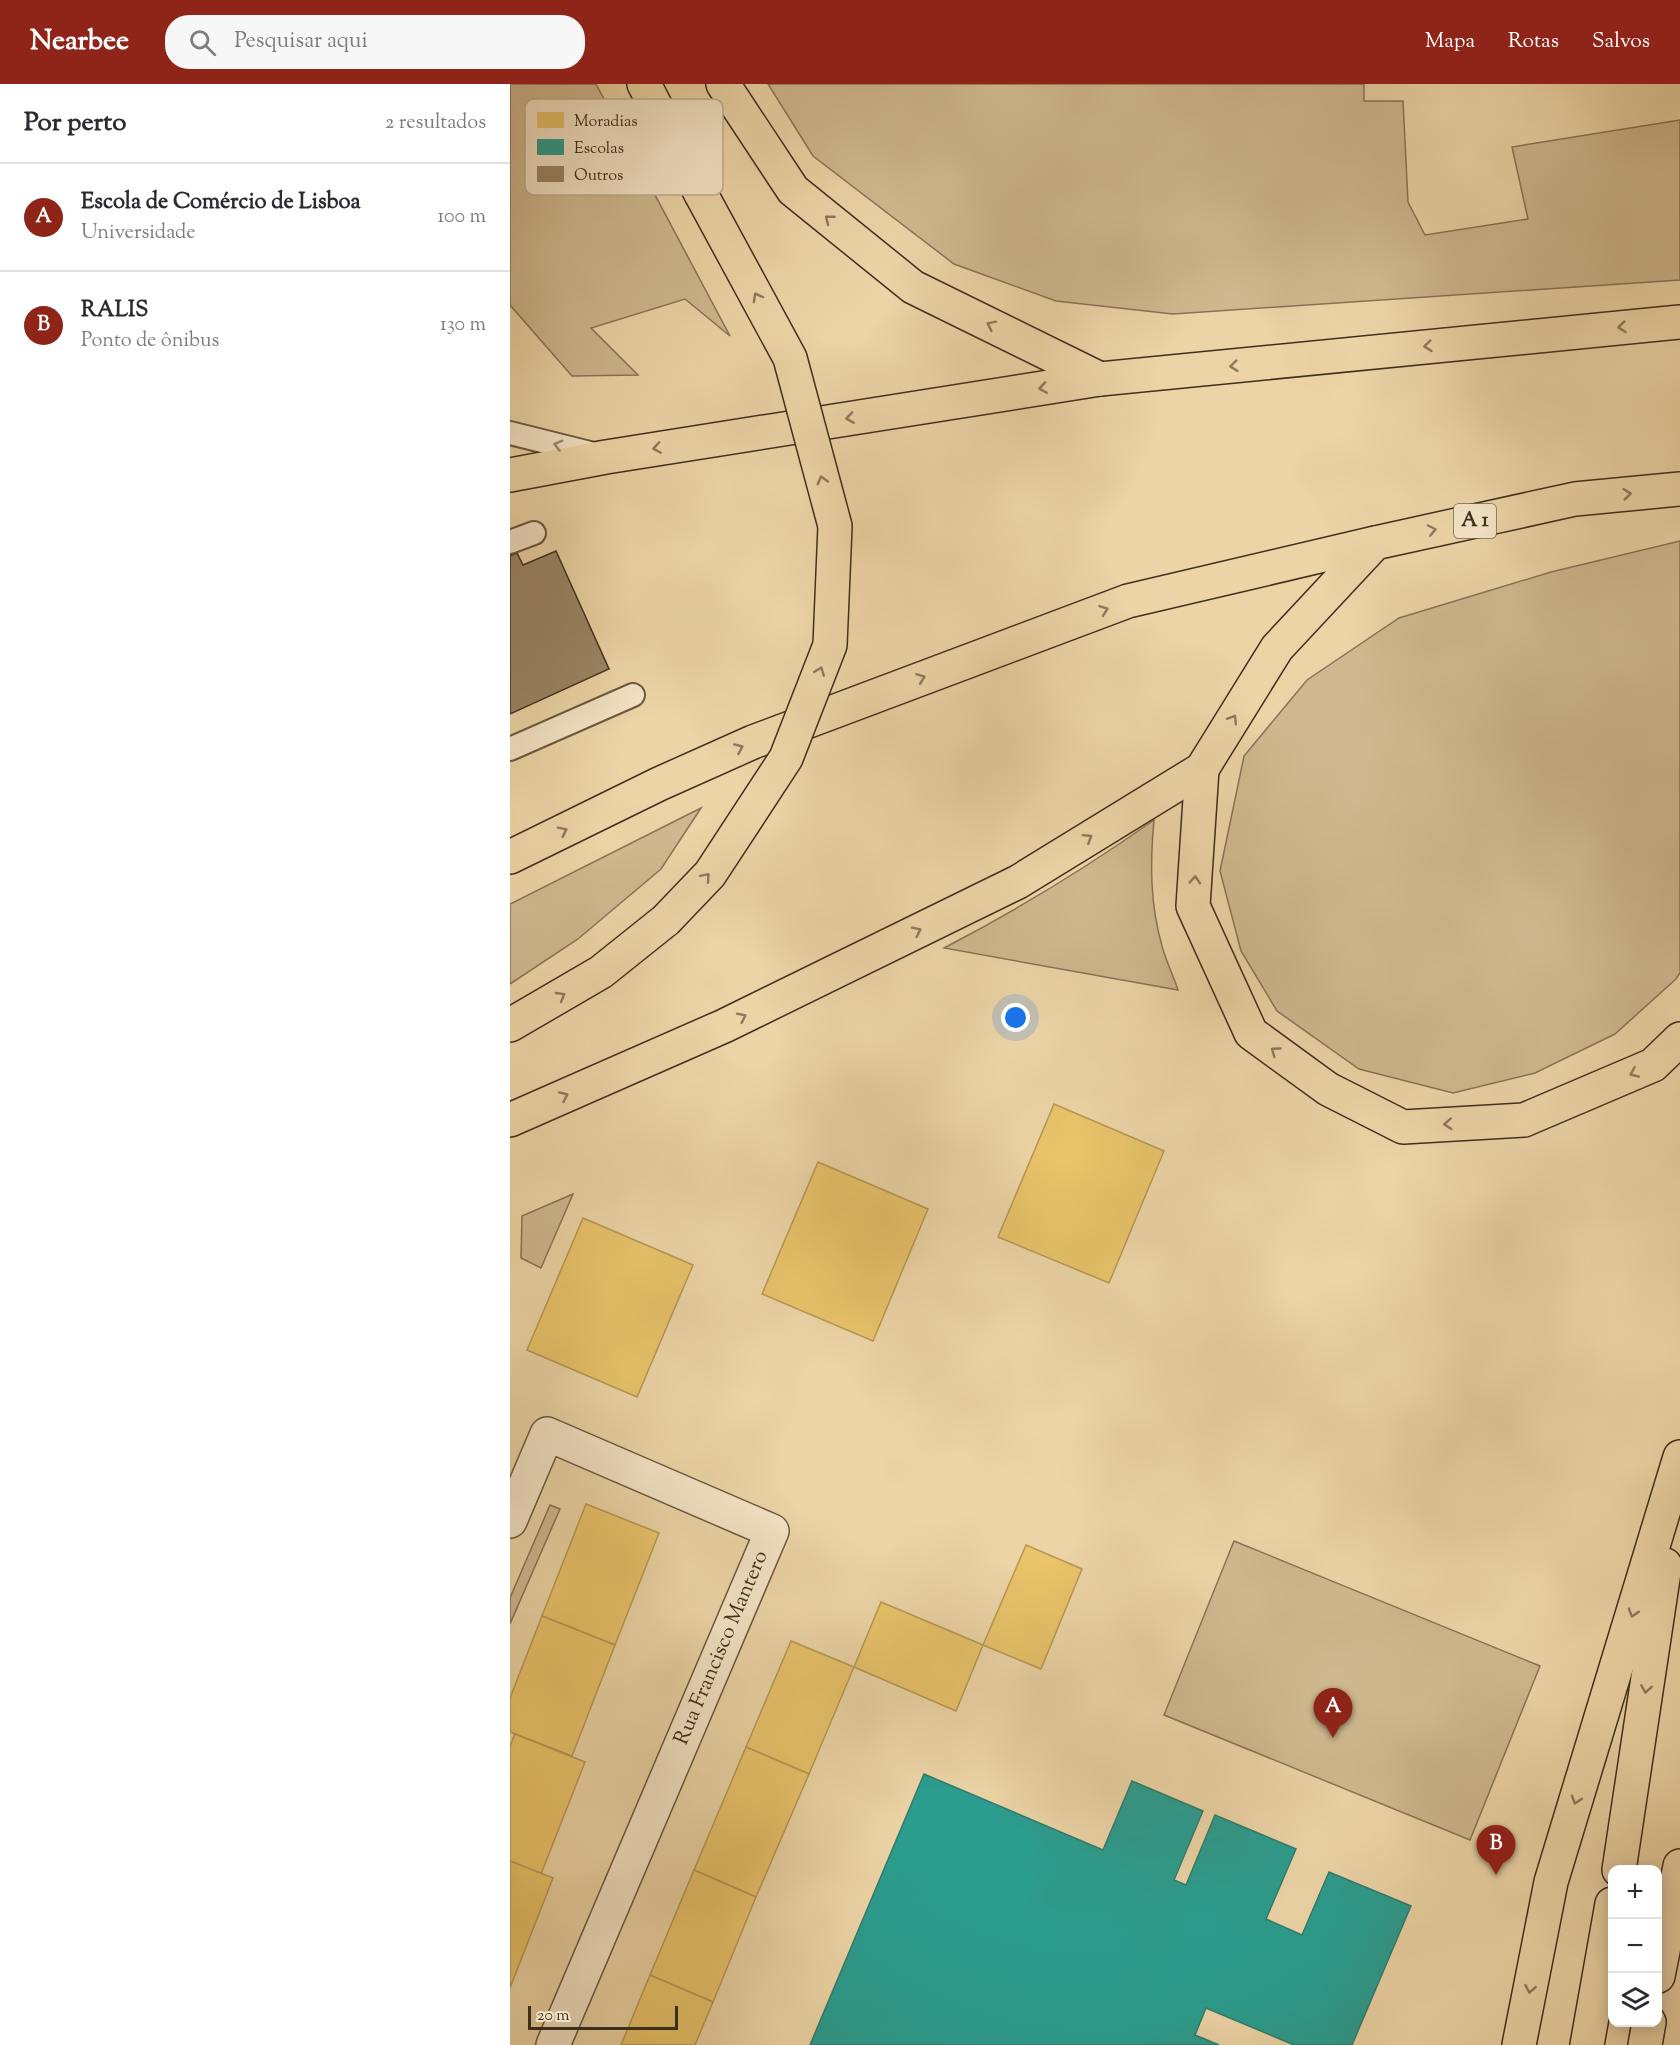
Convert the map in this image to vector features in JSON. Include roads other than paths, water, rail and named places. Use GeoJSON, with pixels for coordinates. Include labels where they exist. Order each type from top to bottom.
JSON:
{"type":"FeatureCollection","features":[{"type":"Feature","properties":{"kind":"highway"},"geometry":{"type":"LineString","coordinates":[[644,84],[652,99]]}},
{"type":"Feature","properties":{"kind":"highway"},"geometry":{"type":"LineString","coordinates":[[723,84],[793,190],[913,287],[1101,379]]}},
{"type":"Feature","properties":{"kind":"highway"},"geometry":{"type":"LineString","coordinates":[[510,1025],[601,972],[666,920],[710,874],[786,758],[830,645],[835,526],[790,358],[702,195]]}},
{"type":"Feature","properties":{"kind":"highway"},"geometry":{"type":"LineString","coordinates":[[510,475],[606,457],[1101,379],[1680,322]]}},
{"type":"Feature","properties":{"kind":"highway","name":"A 1"},"geometry":{"type":"LineString","coordinates":[[1375,543],[1575,499],[1680,489]]}},
{"type":"Feature","properties":{"kind":"highway"},"geometry":{"type":"LineString","coordinates":[[510,1120],[724,1026],[1018,882],[1202,769],[1277,648],[1375,543]]}},
{"type":"Feature","properties":{"kind":"highway"},"geometry":{"type":"LineString","coordinates":[[510,857],[659,784],[753,742],[1128,601],[1375,543]]}},
{"type":"Feature","properties":{"kind":"highway"},"geometry":{"type":"LineString","coordinates":[[1202,769],[1193,906],[1251,1033],[1328,1089],[1403,1127],[1524,1120],[1653,1065],[1680,1039]]}},
{"type":"Feature","properties":{"kind":"highway"},"geometry":{"type":"LineString","coordinates":[[1519,2045],[1551,1882],[1680,1457]]}},
{"type":"Feature","properties":{"kind":"highway"},"geometry":{"type":"LineString","coordinates":[[1620,1865],[1680,1465]]}},
{"type":"Feature","properties":{"kind":"highway"},"geometry":{"type":"LineString","coordinates":[[1659,1973],[1680,1866]]}},
{"type":"Feature","properties":{"kind":"highway"},"geometry":{"type":"LineString","coordinates":[[1587,2045],[1609,1919]]}},
{"type":"Feature","properties":{"kind":"highway"},"geometry":{"type":"LineString","coordinates":[[1645,2045],[1648,2027]]}},
{"type":"Feature","properties":{"kind":"highway"},"geometry":{"type":"LineString","coordinates":[[1657,2027],[1657,2045]]}},
{"type":"Feature","properties":{"kind":"street","name":"Rua Francisco Mantero"},"geometry":{"type":"LineString","coordinates":[[510,1521],[547,1434],[772,1531],[553,2045]]}},
{"type":"Feature","properties":{"kind":"lane"},"geometry":{"type":"LineString","coordinates":[[510,433],[606,457]]}},
{"type":"Feature","properties":{"kind":"lane"},"geometry":{"type":"LineString","coordinates":[[510,542],[534,533]]}},
{"type":"Feature","properties":{"kind":"lane"},"geometry":{"type":"LineString","coordinates":[[510,749],[633,695]]}},
{"type":"Feature","properties":{"kind":"place","name":"Escola de Comércio de Lisboa"},"geometry":{"type":"Point","coordinates":[1333,1738]}},
{"type":"Feature","properties":{"kind":"place","name":"RALIS"},"geometry":{"type":"Point","coordinates":[1496,1875]}}]}
